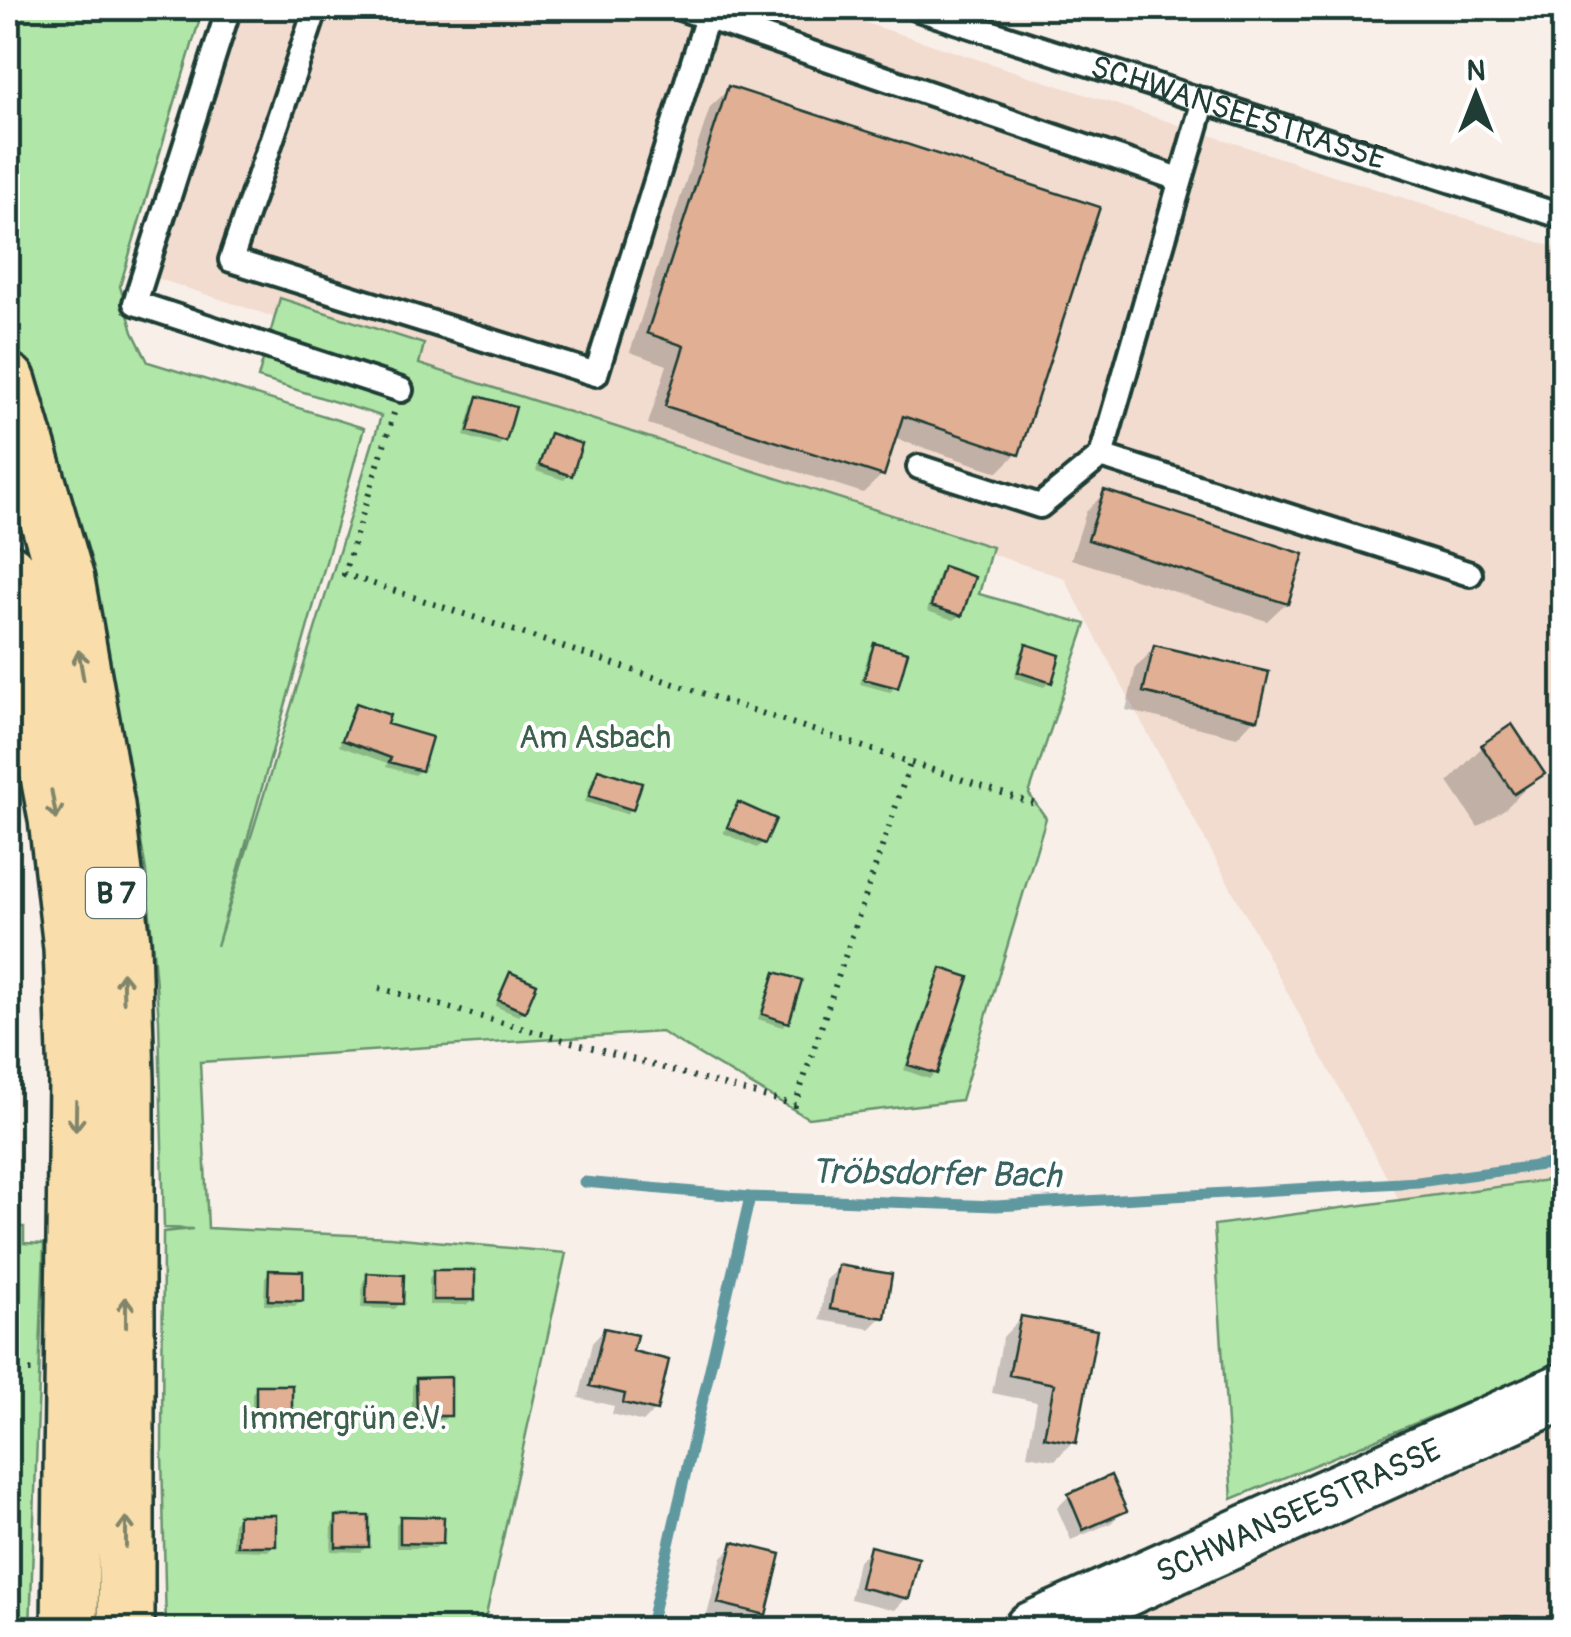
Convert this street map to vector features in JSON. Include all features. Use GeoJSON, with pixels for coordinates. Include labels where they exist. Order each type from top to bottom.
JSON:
{"type":"FeatureCollection","features":[{"type":"Feature","properties":{"kind":"main road","name":"B 7"},"geometry":{"type":"LineString","coordinates":[[8,382],[66,580],[106,805],[122,943],[126,1630]]}},
{"type":"Feature","properties":{"kind":"main road","name":"B 7"},"geometry":{"type":"LineString","coordinates":[[8,572],[57,819],[72,948],[76,1081],[70,1630]]}},
{"type":"Feature","properties":{"kind":"street","name":"SCHWANSEESTRASSE"},"geometry":{"type":"LineString","coordinates":[[1032,1630],[1564,1392]]}},
{"type":"Feature","properties":{"kind":"lane"},"geometry":{"type":"LineString","coordinates":[[229,8],[135,303],[401,390]]}},
{"type":"Feature","properties":{"kind":"lane"},"geometry":{"type":"LineString","coordinates":[[316,8],[232,260],[596,374],[707,17]]}},
{"type":"Feature","properties":{"kind":"lane"},"geometry":{"type":"LineString","coordinates":[[680,8],[1179,179]]}},
{"type":"Feature","properties":{"kind":"lane","name":"SCHWANSEESTRASSE"},"geometry":{"type":"LineString","coordinates":[[916,8],[1564,217]]}},
{"type":"Feature","properties":{"kind":"lane"},"geometry":{"type":"LineString","coordinates":[[920,467],[1040,506],[1101,456],[1204,100]]}},
{"type":"Feature","properties":{"kind":"lane"},"geometry":{"type":"LineString","coordinates":[[1101,456],[1470,574]]}},
{"type":"Feature","properties":{"kind":"lane"},"geometry":{"type":"LineString","coordinates":[[1507,1630],[1518,1630]]}},
{"type":"Feature","properties":{"kind":"path"},"geometry":{"type":"LineString","coordinates":[[401,390],[344,574],[1038,805]]}},
{"type":"Feature","properties":{"kind":"path"},"geometry":{"type":"LineString","coordinates":[[379,988],[794,1105],[911,761]]}},
{"type":"Feature","properties":{"kind":"shaded area"},"geometry":{"type":"Polygon","coordinates":[[[238,8],[820,8],[1563,250],[1563,1178],[1399,1200],[1064,578],[156,278],[238,8]]]}},
{"type":"Feature","properties":{"kind":"shaded area"},"geometry":{"type":"Polygon","coordinates":[[[1563,1424],[1563,1629],[1089,1629],[1563,1424]]]}},
{"type":"Feature","properties":{"kind":"green space"},"geometry":{"type":"Polygon","coordinates":[[[8,8],[203,8],[120,286],[133,332],[148,362],[364,428],[217,946],[381,416],[258,378],[280,298],[424,344],[419,364],[992,547],[979,594],[1086,624],[1029,794],[1046,818],[961,1100],[808,1118],[661,1032],[200,1062],[208,1228],[390,1237],[566,1253],[483,1629],[166,1629],[163,1232],[193,1229],[164,1228],[159,1020],[146,871],[125,749],[86,577],[47,447],[8,338],[8,8]]]}},
{"type":"Feature","properties":{"kind":"green space"},"geometry":{"type":"Polygon","coordinates":[[[1563,1178],[1563,1362],[1232,1499],[1214,1225],[1563,1178]]]}},
{"type":"Feature","properties":{"kind":"green space"},"geometry":{"type":"Polygon","coordinates":[[[8,1227],[24,1227],[24,1243],[44,1244],[30,1629],[8,1629],[8,1227]]]}},
{"type":"Feature","properties":{"kind":"building"},"geometry":{"type":"Polygon","coordinates":[[[728,86],[1100,207],[1019,455],[903,416],[884,476],[665,406],[684,346],[647,333],[728,86]]]}},
{"type":"Feature","properties":{"kind":"building"},"geometry":{"type":"Polygon","coordinates":[[[478,396],[516,407],[506,442],[468,431],[478,396]]]}},
{"type":"Feature","properties":{"kind":"building"},"geometry":{"type":"Polygon","coordinates":[[[550,433],[582,444],[572,476],[539,465],[550,433]]]}},
{"type":"Feature","properties":{"kind":"building"},"geometry":{"type":"Polygon","coordinates":[[[1104,490],[1304,554],[1288,604],[1088,540],[1104,490]]]}},
{"type":"Feature","properties":{"kind":"building"},"geometry":{"type":"Polygon","coordinates":[[[943,566],[975,577],[962,616],[931,606],[943,566]]]}},
{"type":"Feature","properties":{"kind":"building"},"geometry":{"type":"Polygon","coordinates":[[[874,643],[908,652],[898,688],[864,679],[874,643]]]}},
{"type":"Feature","properties":{"kind":"building"},"geometry":{"type":"Polygon","coordinates":[[[1026,644],[1060,655],[1052,683],[1018,672],[1026,644]]]}},
{"type":"Feature","properties":{"kind":"building"},"geometry":{"type":"Polygon","coordinates":[[[1154,645],[1269,672],[1258,720],[1143,692],[1154,645]]]}},
{"type":"Feature","properties":{"kind":"building"},"geometry":{"type":"Polygon","coordinates":[[[356,703],[390,715],[387,724],[432,737],[422,771],[389,762],[391,758],[342,740],[356,703]]]}},
{"type":"Feature","properties":{"kind":"building"},"geometry":{"type":"Polygon","coordinates":[[[1512,724],[1545,774],[1514,794],[1481,745],[1512,724]]]}},
{"type":"Feature","properties":{"kind":"building"},"geometry":{"type":"Polygon","coordinates":[[[598,769],[642,783],[633,810],[589,796],[598,769]]]}},
{"type":"Feature","properties":{"kind":"building"},"geometry":{"type":"Polygon","coordinates":[[[738,802],[776,819],[765,844],[727,827],[738,802]]]}},
{"type":"Feature","properties":{"kind":"building"},"geometry":{"type":"Polygon","coordinates":[[[941,968],[969,977],[937,1074],[908,1065],[941,968]]]}},
{"type":"Feature","properties":{"kind":"building"},"geometry":{"type":"Polygon","coordinates":[[[510,972],[537,984],[525,1012],[498,1000],[510,972]]]}},
{"type":"Feature","properties":{"kind":"building"},"geometry":{"type":"Polygon","coordinates":[[[775,972],[802,980],[789,1023],[762,1014],[775,972]]]}},
{"type":"Feature","properties":{"kind":"building"},"geometry":{"type":"Polygon","coordinates":[[[838,1265],[892,1274],[885,1318],[830,1309],[838,1265]]]}},
{"type":"Feature","properties":{"kind":"building"},"geometry":{"type":"Polygon","coordinates":[[[269,1270],[303,1271],[303,1301],[268,1300],[269,1270]]]}},
{"type":"Feature","properties":{"kind":"building"},"geometry":{"type":"Polygon","coordinates":[[[433,1270],[475,1270],[475,1300],[433,1300],[433,1270]]]}},
{"type":"Feature","properties":{"kind":"building"},"geometry":{"type":"Polygon","coordinates":[[[367,1273],[404,1275],[403,1304],[366,1303],[367,1273]]]}},
{"type":"Feature","properties":{"kind":"building"},"geometry":{"type":"Polygon","coordinates":[[[1021,1316],[1097,1330],[1076,1443],[1044,1437],[1054,1384],[1009,1375],[1021,1316]]]}},
{"type":"Feature","properties":{"kind":"building"},"geometry":{"type":"Polygon","coordinates":[[[604,1328],[637,1335],[633,1351],[669,1360],[657,1411],[623,1403],[625,1394],[590,1386],[604,1328]]]}},
{"type":"Feature","properties":{"kind":"building"},"geometry":{"type":"Polygon","coordinates":[[[451,1377],[451,1416],[417,1416],[416,1378],[451,1377]]]}},
{"type":"Feature","properties":{"kind":"building"},"geometry":{"type":"Polygon","coordinates":[[[256,1385],[292,1385],[292,1420],[256,1420],[256,1385]]]}},
{"type":"Feature","properties":{"kind":"building"},"geometry":{"type":"Polygon","coordinates":[[[1111,1475],[1127,1511],[1083,1530],[1068,1494],[1111,1475]]]}},
{"type":"Feature","properties":{"kind":"building"},"geometry":{"type":"Polygon","coordinates":[[[238,1515],[276,1515],[276,1546],[237,1546],[238,1515]]]}},
{"type":"Feature","properties":{"kind":"building"},"geometry":{"type":"Polygon","coordinates":[[[336,1516],[369,1516],[369,1547],[336,1547],[336,1516]]]}},
{"type":"Feature","properties":{"kind":"building"},"geometry":{"type":"Polygon","coordinates":[[[400,1516],[444,1517],[443,1544],[400,1543],[400,1516]]]}},
{"type":"Feature","properties":{"kind":"building"},"geometry":{"type":"Polygon","coordinates":[[[733,1542],[781,1554],[766,1615],[718,1603],[733,1542]]]}},
{"type":"Feature","properties":{"kind":"building"},"geometry":{"type":"Polygon","coordinates":[[[870,1546],[919,1558],[909,1599],[860,1587],[870,1546]]]}},
{"type":"Feature","properties":{"kind":"waterway","name":"Tröbsdorfer Bach"},"geometry":{"type":"LineString","coordinates":[[584,1182],[750,1197],[996,1206],[1418,1182],[1564,1162]]}},
{"type":"Feature","properties":{"kind":"waterway","name":"Tröbsdorfer Bach"},"geometry":{"type":"LineString","coordinates":[[649,1630],[750,1197]]}},
{"type":"Feature","properties":{"kind":"park label","name":"Am Asbach"},"geometry":{"type":"Point","coordinates":[595,737]}},
{"type":"Feature","properties":{"kind":"park label","name":"Immergrün e.V."},"geometry":{"type":"Point","coordinates":[344,1418]}}]}
